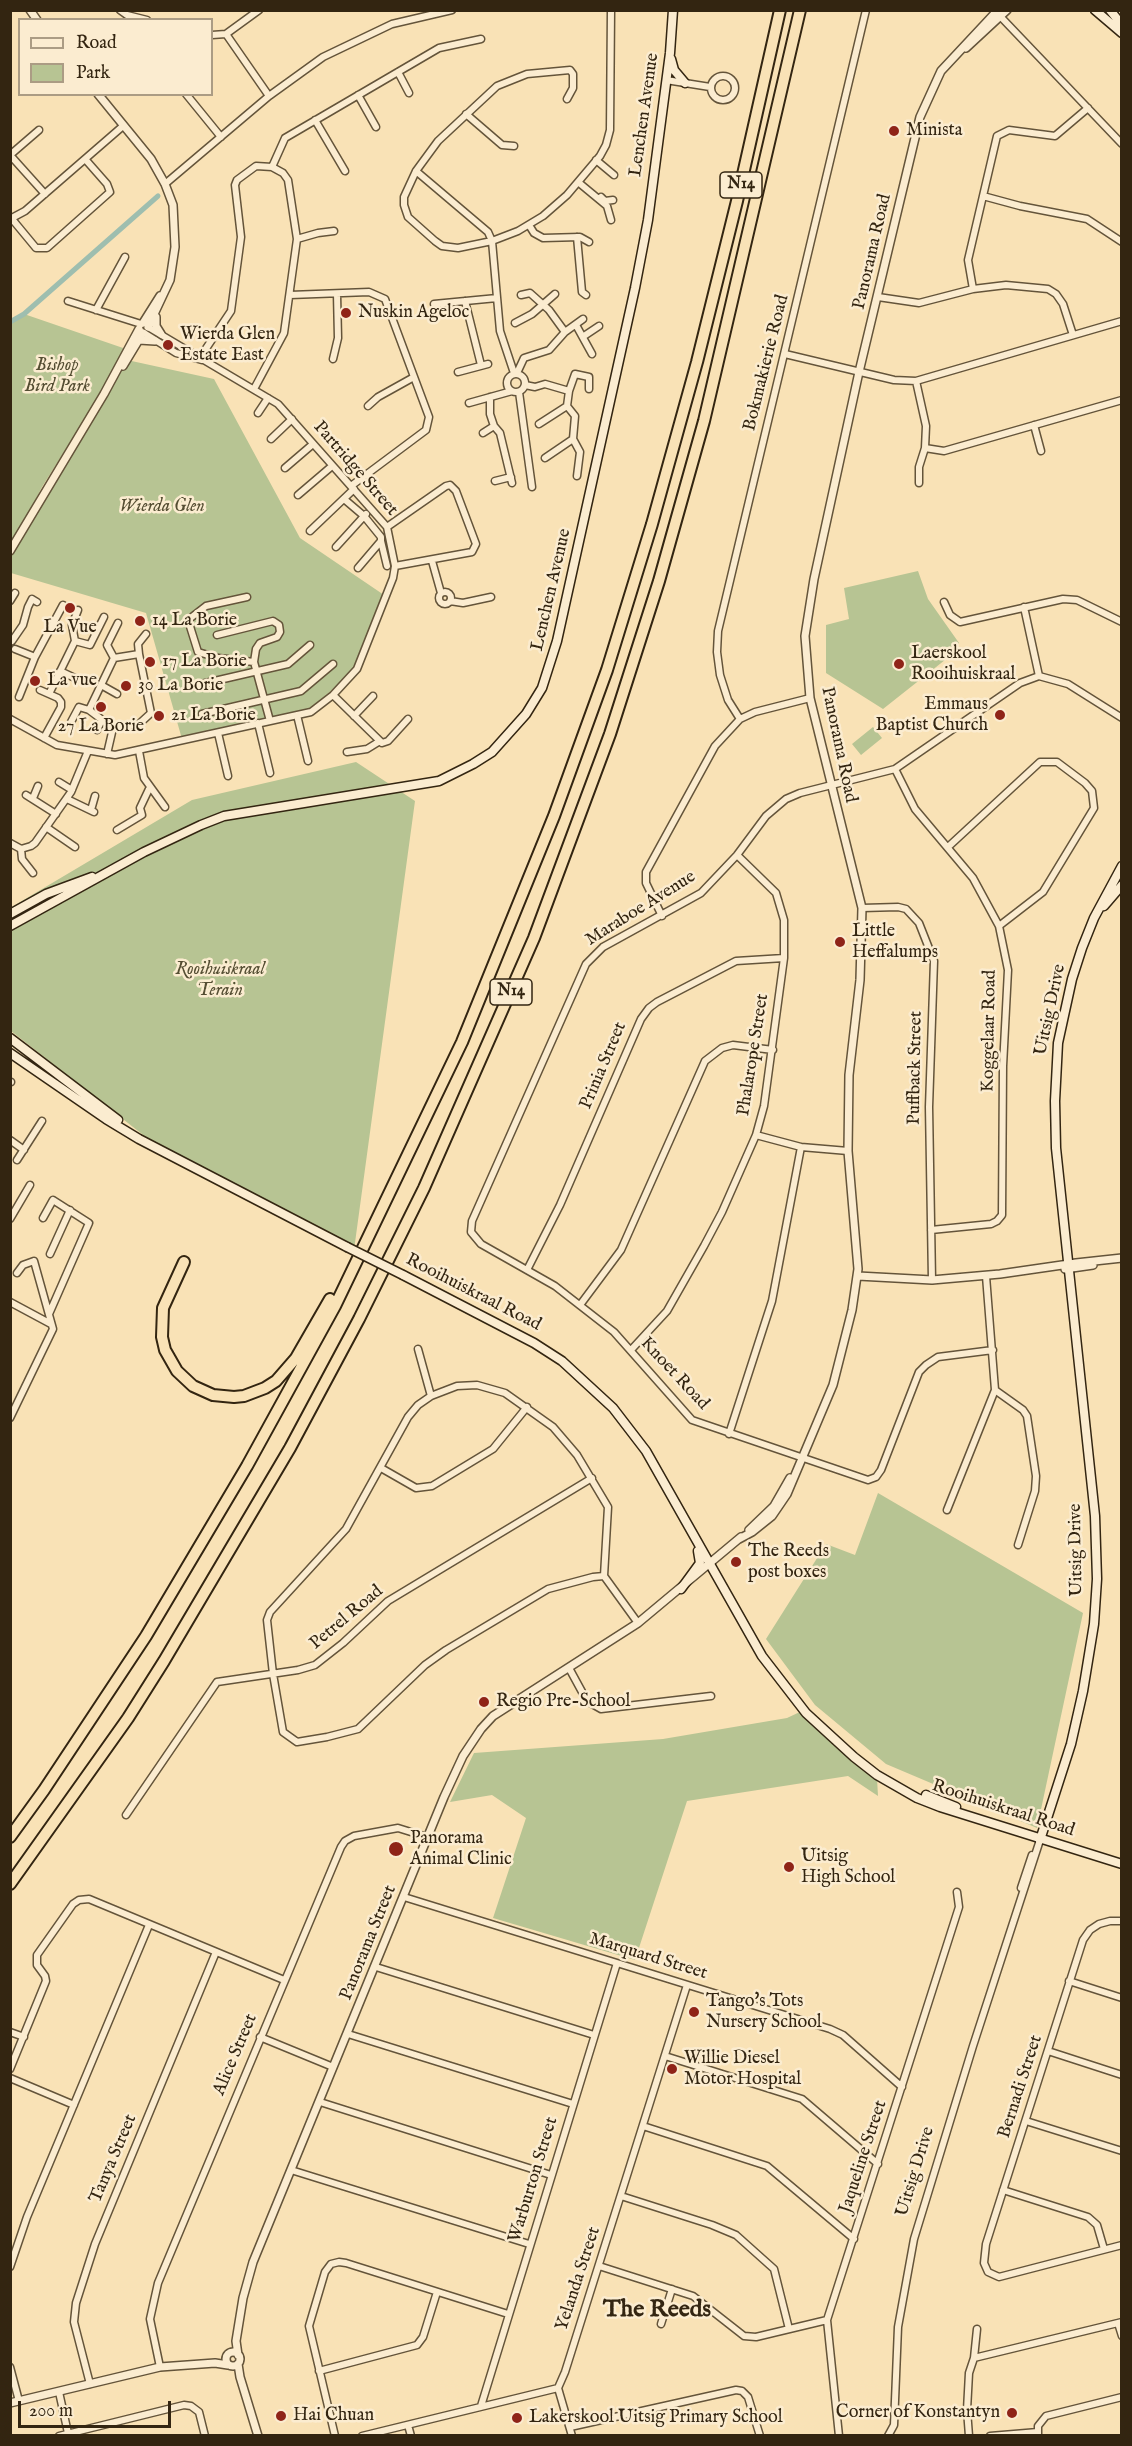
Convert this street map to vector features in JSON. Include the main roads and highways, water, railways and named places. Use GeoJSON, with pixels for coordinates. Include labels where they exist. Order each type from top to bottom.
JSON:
{"type":"FeatureCollection","features":[{"type":"Feature","properties":{"kind":"highway","name":"N14"},"geometry":{"type":"LineString","coordinates":[[10,1837],[44,1790],[140,1645],[241,1476],[335,1306],[462,1042],[554,816],[607,670],[652,524],[697,363],[737,201],[780,10]]}},
{"type":"Feature","properties":{"kind":"highway","name":"N14"},"geometry":{"type":"LineString","coordinates":[[10,1884],[128,1718],[290,1448],[359,1319],[424,1188],[529,948],[610,734],[662,569],[704,421],[800,10]]}},
{"type":"Feature","properties":{"kind":"highway"},"geometry":{"type":"LineString","coordinates":[[184,1262],[170,1290],[161,1322],[162,1337],[170,1361],[185,1379],[213,1395],[234,1398],[266,1388],[276,1382],[296,1358],[352,1261],[409,1147],[421,1129]]}},
{"type":"Feature","properties":{"kind":"main road","name":"Lenchen Avenue"},"geometry":{"type":"LineString","coordinates":[[10,914],[45,894],[101,874],[175,837],[224,816],[439,781],[492,752],[526,714],[542,688],[550,666],[592,489],[648,220],[674,10]]}},
{"type":"Feature","properties":{"kind":"main road"},"geometry":{"type":"LineString","coordinates":[[1095,10],[1122,33]]}},
{"type":"Feature","properties":{"kind":"main road"},"geometry":{"type":"LineString","coordinates":[[1110,10],[1122,25]]}},
{"type":"Feature","properties":{"kind":"main road"},"geometry":{"type":"LineString","coordinates":[[670,53],[674,70],[685,83]]}},
{"type":"Feature","properties":{"kind":"main road","name":"Uitsig Drive"},"geometry":{"type":"LineString","coordinates":[[1039,1837],[1075,1724],[1083,1691],[1092,1635],[1097,1579],[1095,1516],[1080,1375],[1072,1336],[1055,1158],[1054,1101],[1058,1043],[1072,979],[1094,918],[1122,866]]}},
{"type":"Feature","properties":{"kind":"main road","name":"Lenchen Avenue"},"geometry":{"type":"LineString","coordinates":[[10,926],[101,874]]}},
{"type":"Feature","properties":{"kind":"main road","name":"Uitsig Drive"},"geometry":{"type":"LineString","coordinates":[[1094,918],[1122,885]]}},
{"type":"Feature","properties":{"kind":"main road","name":"Rooihuiskraal Road"},"geometry":{"type":"LineString","coordinates":[[10,1038],[84,1096],[173,1157]]}},
{"type":"Feature","properties":{"kind":"main road","name":"Rooihuiskraal Road"},"geometry":{"type":"LineString","coordinates":[[10,1053],[106,1119],[173,1157],[534,1343],[561,1361],[613,1408],[646,1451],[711,1564],[746,1617],[768,1663],[806,1713],[849,1753],[877,1775],[917,1798],[1039,1837],[1085,1849],[1122,1864]]}},
{"type":"Feature","properties":{"kind":"main road"},"geometry":{"type":"LineString","coordinates":[[681,1588],[700,1563],[700,1554],[693,1534]]}},
{"type":"Feature","properties":{"kind":"waterway"},"geometry":{"type":"LineString","coordinates":[[10,322],[24,314],[158,196]]}},
{"type":"Feature","properties":{"kind":"place","name":"Minista"},"geometry":{"type":"Point","coordinates":[894,131]}},
{"type":"Feature","properties":{"kind":"place","name":"Nuskin Ageloc"},"geometry":{"type":"Point","coordinates":[346,313]}},
{"type":"Feature","properties":{"kind":"place","name":"Wierda Glen Estate East"},"geometry":{"type":"Point","coordinates":[168,345]}},
{"type":"Feature","properties":{"kind":"place","name":"La Vue"},"geometry":{"type":"Point","coordinates":[70,608]}},
{"type":"Feature","properties":{"kind":"place","name":"14 La Borie"},"geometry":{"type":"Point","coordinates":[140,621]}},
{"type":"Feature","properties":{"kind":"place","name":"17 La Borie"},"geometry":{"type":"Point","coordinates":[150,662]}},
{"type":"Feature","properties":{"kind":"place","name":"Laerskool Rooihuiskraal"},"geometry":{"type":"Point","coordinates":[899,664]}},
{"type":"Feature","properties":{"kind":"place","name":"La vue"},"geometry":{"type":"Point","coordinates":[35,681]}},
{"type":"Feature","properties":{"kind":"place","name":"30 La Borie"},"geometry":{"type":"Point","coordinates":[126,686]}},
{"type":"Feature","properties":{"kind":"place","name":"27 La Borie"},"geometry":{"type":"Point","coordinates":[101,707]}},
{"type":"Feature","properties":{"kind":"place","name":"Emmaus Baptist Church"},"geometry":{"type":"Point","coordinates":[1000,715]}},
{"type":"Feature","properties":{"kind":"place","name":"21 La Borie"},"geometry":{"type":"Point","coordinates":[159,716]}},
{"type":"Feature","properties":{"kind":"place","name":"Little Heffalumps"},"geometry":{"type":"Point","coordinates":[840,942]}},
{"type":"Feature","properties":{"kind":"place","name":"The Reeds post boxes"},"geometry":{"type":"Point","coordinates":[736,1562]}},
{"type":"Feature","properties":{"kind":"place","name":"Regio Pre-School"},"geometry":{"type":"Point","coordinates":[484,1702]}},
{"type":"Feature","properties":{"kind":"place","name":"Panorama Animal Clinic"},"geometry":{"type":"Point","coordinates":[396,1849]}},
{"type":"Feature","properties":{"kind":"place","name":"Uitsig High School"},"geometry":{"type":"Point","coordinates":[789,1867]}},
{"type":"Feature","properties":{"kind":"place","name":"Tango's Tots Nursery School"},"geometry":{"type":"Point","coordinates":[694,2012]}},
{"type":"Feature","properties":{"kind":"place","name":"Willie Diesel Motor Hospital"},"geometry":{"type":"Point","coordinates":[672,2069]}},
{"type":"Feature","properties":{"kind":"place","name":"Corner of Konstantyn"},"geometry":{"type":"Point","coordinates":[1012,2413]}},
{"type":"Feature","properties":{"kind":"place","name":"Hai Chuan"},"geometry":{"type":"Point","coordinates":[281,2416]}},
{"type":"Feature","properties":{"kind":"place","name":"Lakerskool Uitsig Primary School"},"geometry":{"type":"Point","coordinates":[517,2418]}},
{"type":"Feature","properties":{"kind":"district","name":"The Reeds"},"geometry":{"type":"Point","coordinates":[657,2311]}},
{"type":"Feature","properties":{"kind":"park label","name":"Bishop Bird Park"},"geometry":{"type":"Point","coordinates":[57,376]}},
{"type":"Feature","properties":{"kind":"park label","name":"Wierda Glen"},"geometry":{"type":"Point","coordinates":[162,507]}},
{"type":"Feature","properties":{"kind":"park label","name":"Rooihuiskraal Terain"},"geometry":{"type":"Point","coordinates":[220,980]}}]}
